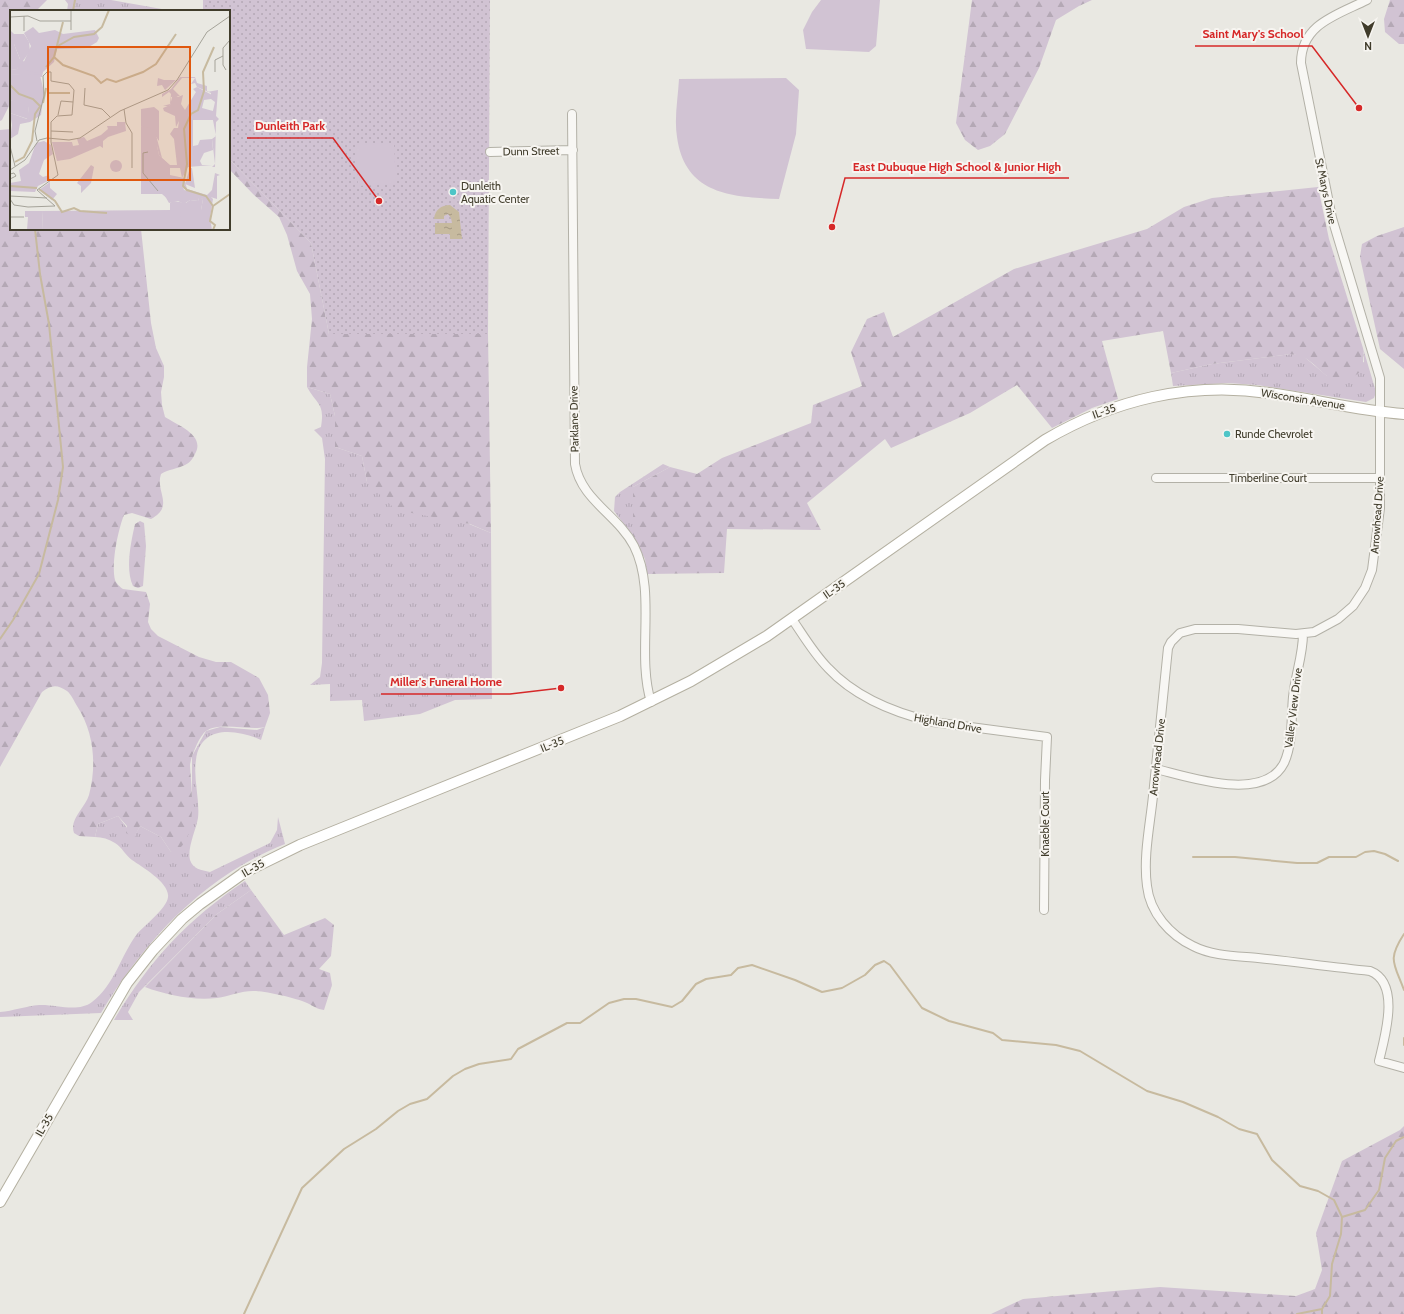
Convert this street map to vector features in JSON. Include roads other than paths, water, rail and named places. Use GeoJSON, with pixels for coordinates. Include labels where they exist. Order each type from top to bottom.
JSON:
{"type":"FeatureCollection","features":[{"type":"Feature","properties":{"kind":"main road","name":"Wisconsin Avenue"},"geometry":{"type":"LineString","coordinates":[[1202,390],[1232,389],[1269,393],[1404,414]]}},
{"type":"Feature","properties":{"kind":"main road","name":"IL-35"},"geometry":{"type":"LineString","coordinates":[[0,1202],[127,983],[156,946],[200,904],[244,872],[283,852],[595,727],[651,702],[716,668],[792,619],[1013,462],[1067,427],[1110,408],[1141,399],[1202,390]]}},
{"type":"Feature","properties":{"kind":"street","name":"St Marys Drive"},"geometry":{"type":"LineString","coordinates":[[1367,0],[1319,24],[1312,30],[1303,46],[1301,64],[1332,218],[1380,378],[1381,411]]}},
{"type":"Feature","properties":{"kind":"street","name":"Parklane Drive"},"geometry":{"type":"LineString","coordinates":[[572,114],[575,464],[579,480],[584,489],[634,545],[640,560],[644,589],[646,682],[651,702]]}},
{"type":"Feature","properties":{"kind":"street","name":"Dunn Street"},"geometry":{"type":"LineString","coordinates":[[490,152],[573,150]]}},
{"type":"Feature","properties":{"kind":"street","name":"Arrowhead Drive"},"geometry":{"type":"LineString","coordinates":[[1381,411],[1377,533],[1372,570],[1365,588],[1353,606],[1342,616],[1314,632],[1303,634],[1245,629],[1187,630],[1176,637],[1168,648],[1146,860],[1147,887],[1153,908],[1164,924],[1176,936],[1194,947],[1204,950],[1370,971],[1377,974],[1384,980],[1387,988],[1388,1003],[1386,1031],[1379,1061],[1404,1068]]}},
{"type":"Feature","properties":{"kind":"street","name":"Timberline Court"},"geometry":{"type":"LineString","coordinates":[[1156,478],[1380,478]]}},
{"type":"Feature","properties":{"kind":"street","name":"Highland Drive"},"geometry":{"type":"LineString","coordinates":[[792,619],[827,668],[845,684],[871,700],[911,716],[933,722],[1047,737]]}},
{"type":"Feature","properties":{"kind":"street","name":"Valley View Drive"},"geometry":{"type":"LineString","coordinates":[[1156,769],[1235,785],[1257,784],[1273,777],[1280,770],[1288,752],[1294,691],[1303,644],[1303,634]]}},
{"type":"Feature","properties":{"kind":"street","name":"Knaeble Court"},"geometry":{"type":"LineString","coordinates":[[1044,910],[1045,780],[1047,737]]}},
{"type":"Feature","properties":{"kind":"water"},"geometry":{"type":"Polygon","coordinates":[[[450,205],[459,212],[462,239],[450,239],[450,234],[435,234],[435,223],[452,223],[448,214],[444,216],[444,219],[434,219],[439,209],[450,205]]]}},
{"type":"Feature","properties":{"kind":"waterway"},"geometry":{"type":"LineString","coordinates":[[73,10],[75,0]]}},
{"type":"Feature","properties":{"kind":"waterway"},"geometry":{"type":"LineString","coordinates":[[0,639],[13,620],[39,574],[58,500],[63,467],[49,324],[40,274],[35,230]]}},
{"type":"Feature","properties":{"kind":"waterway"},"geometry":{"type":"LineString","coordinates":[[1193,857],[1235,857],[1297,863],[1317,863],[1329,857],[1356,857],[1365,852],[1374,851],[1385,854],[1398,861]]}},
{"type":"Feature","properties":{"kind":"waterway"},"geometry":{"type":"LineString","coordinates":[[1404,934],[1395,950],[1394,956],[1395,967],[1404,990]]}},
{"type":"Feature","properties":{"kind":"waterway"},"geometry":{"type":"LineString","coordinates":[[244,1314],[302,1188],[344,1149],[376,1129],[398,1111],[410,1104],[427,1099],[453,1076],[465,1069],[479,1064],[511,1059],[518,1049],[567,1023],[580,1023],[609,1003],[624,999],[636,999],[672,1007],[682,1001],[696,984],[706,979],[731,975],[738,968],[752,965],[795,980],[822,992],[842,988],[865,975],[875,965],[884,961],[890,965],[922,1008],[949,1021],[993,1033],[1002,1040],[1056,1045],[1080,1051],[1147,1091],[1183,1102],[1218,1117],[1239,1129],[1257,1134],[1272,1160],[1300,1186],[1318,1191],[1334,1200],[1342,1217],[1341,1234],[1332,1264],[1330,1296],[1322,1309],[1322,1314]]}},
{"type":"Feature","properties":{"kind":"waterway"},"geometry":{"type":"LineString","coordinates":[[1404,1038],[1404,1045]]}},
{"type":"Feature","properties":{"kind":"waterway"},"geometry":{"type":"LineString","coordinates":[[1342,1217],[1365,1210],[1379,1190],[1385,1158],[1396,1141],[1404,1137]]}},
{"type":"Feature","properties":{"kind":"waterway"},"geometry":{"type":"LineString","coordinates":[[1297,1314],[1322,1309]]}},
{"type":"Feature","properties":{"kind":"place","name":"Saint Mary's School"},"geometry":{"type":"Point","coordinates":[1359,108]}},
{"type":"Feature","properties":{"kind":"place","name":"Dunleith Aquatic Center"},"geometry":{"type":"Point","coordinates":[453,192]}},
{"type":"Feature","properties":{"kind":"place","name":"Dunleith Park"},"geometry":{"type":"Point","coordinates":[379,201]}},
{"type":"Feature","properties":{"kind":"place","name":"East Dubuque High School & Junior High"},"geometry":{"type":"Point","coordinates":[832,227]}},
{"type":"Feature","properties":{"kind":"place","name":"Runde Chevrolet"},"geometry":{"type":"Point","coordinates":[1227,434]}},
{"type":"Feature","properties":{"kind":"place","name":"Miller's Funeral Home"},"geometry":{"type":"Point","coordinates":[561,688]}}]}
